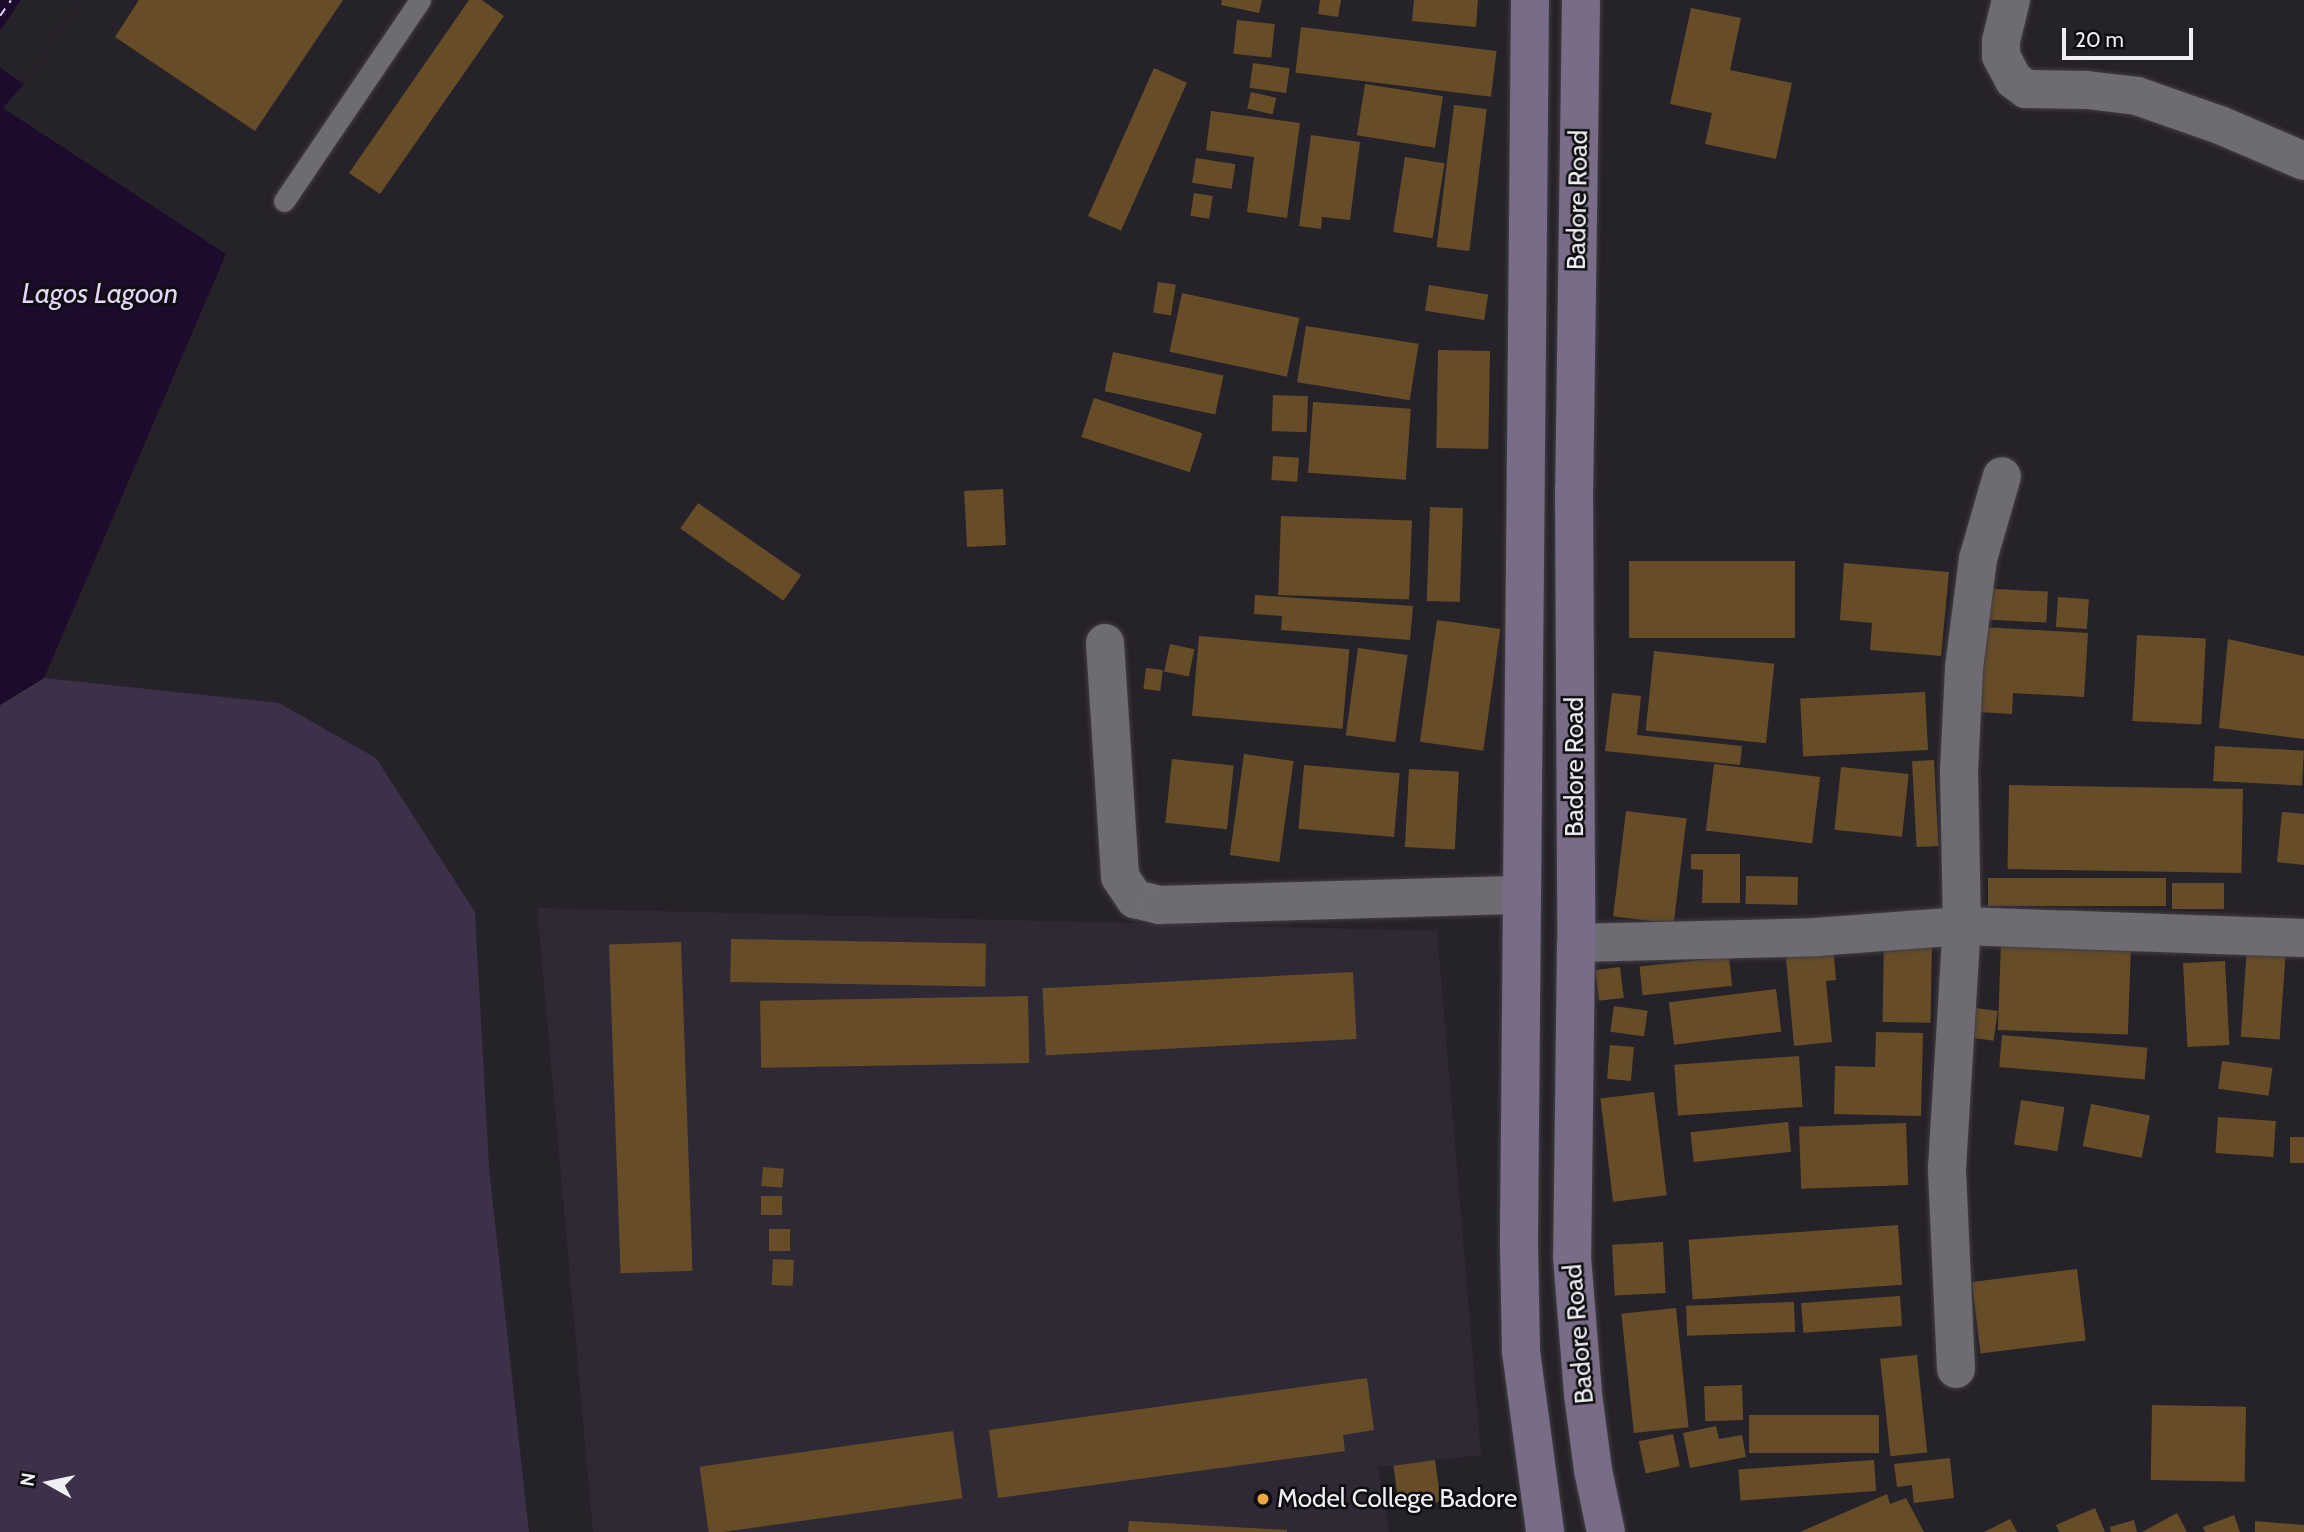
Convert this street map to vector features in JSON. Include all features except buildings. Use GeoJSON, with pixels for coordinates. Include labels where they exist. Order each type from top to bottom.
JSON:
{"type":"FeatureCollection","features":[{"type":"Feature","properties":{"kind":"main road","name":"Badore Road"},"geometry":{"type":"LineString","coordinates":[[1530,0],[1519,1245],[1521,1352],[1545,1532]]}},
{"type":"Feature","properties":{"kind":"main road","name":"Badore Road"},"geometry":{"type":"LineString","coordinates":[[1581,0],[1574,489],[1576,943],[1572,1257],[1586,1419],[1606,1532]]}},
{"type":"Feature","properties":{"kind":"street"},"geometry":{"type":"LineString","coordinates":[[2011,0],[2001,41],[2001,56],[2014,80],[2026,89],[2087,90],[2137,96],[2220,125],[2304,161]]}},
{"type":"Feature","properties":{"kind":"street"},"geometry":{"type":"LineString","coordinates":[[1956,1369],[1947,1168],[1962,926],[1959,771],[1964,668],[1978,559],[2002,476]]}},
{"type":"Feature","properties":{"kind":"street"},"geometry":{"type":"LineString","coordinates":[[1105,643],[1120,877],[1135,899],[1159,905],[1522,895]]}},
{"type":"Feature","properties":{"kind":"street"},"geometry":{"type":"LineString","coordinates":[[1576,943],[1816,937],[1962,926],[2304,938]]}},
{"type":"Feature","properties":{"kind":"lane"},"geometry":{"type":"LineString","coordinates":[[284,201],[420,0]]}},
{"type":"Feature","properties":{"kind":"shaded area"},"geometry":{"type":"Polygon","coordinates":[[[44,678],[279,703],[376,758],[475,912],[489,1168],[529,1532],[0,1532],[0,705],[44,678]]]}},
{"type":"Feature","properties":{"kind":"shaded area"},"geometry":{"type":"Polygon","coordinates":[[[537,908],[1437,931],[1481,1455],[1378,1467],[1389,1532],[593,1532],[537,908]]]}},
{"type":"Feature","properties":{"kind":"water","name":"Lagos Lagoon"},"geometry":{"type":"Polygon","coordinates":[[[0,0],[81,0],[24,84],[3,108],[226,254],[44,678],[0,705],[0,0]]]}},
{"type":"Feature","properties":{"kind":"pier"},"geometry":{"type":"Polygon","coordinates":[[[21,0],[81,0],[24,84],[0,68],[0,31],[21,0]]]}},
{"type":"Feature","properties":{"kind":"ferry route"},"geometry":{"type":"LineString","coordinates":[[0,16],[11,0]]}},
{"type":"Feature","properties":{"kind":"place","name":"Model College Badore"},"geometry":{"type":"Point","coordinates":[1263,1499]}}]}
